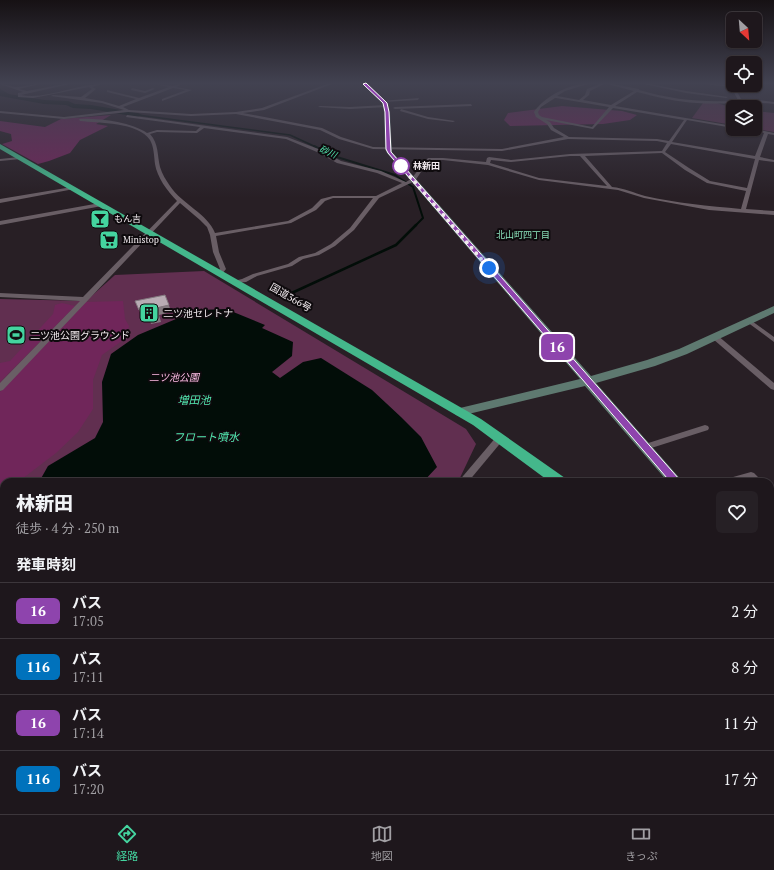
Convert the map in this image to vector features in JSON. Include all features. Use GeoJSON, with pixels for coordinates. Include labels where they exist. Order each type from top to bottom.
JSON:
{"type":"FeatureCollection","features":[{"type":"Feature","properties":{"kind":"highway","name":"国道366号"},"geometry":{"type":"LineString","coordinates":[[0,146],[460,412],[500,438],[555,478]]}},
{"type":"Feature","properties":{"kind":"main road"},"geometry":{"type":"LineString","coordinates":[[388,122],[388,149],[409,182],[672,478]]}},
{"type":"Feature","properties":{"kind":"main road"},"geometry":{"type":"LineString","coordinates":[[460,412],[587,381],[652,362],[715,337],[774,309]]}},
{"type":"Feature","properties":{"kind":"street"},"geometry":{"type":"LineString","coordinates":[[94,122],[134,128],[147,134],[153,142],[159,171],[179,200],[202,218],[210,228],[213,235],[215,249],[223,269],[220,274]]}},
{"type":"Feature","properties":{"kind":"street"},"geometry":{"type":"LineString","coordinates":[[172,122],[287,138],[319,151],[339,162],[379,172],[409,182]]}},
{"type":"Feature","properties":{"kind":"street"},"geometry":{"type":"LineString","coordinates":[[284,122],[321,129],[340,138],[366,147],[388,149],[502,150],[568,138],[657,140],[774,161]]}},
{"type":"Feature","properties":{"kind":"street"},"geometry":{"type":"LineString","coordinates":[[548,122],[552,129],[568,138]]}},
{"type":"Feature","properties":{"kind":"street"},"geometry":{"type":"LineString","coordinates":[[563,122],[592,128],[597,122]]}},
{"type":"Feature","properties":{"kind":"street"},"geometry":{"type":"LineString","coordinates":[[663,152],[684,122]]}},
{"type":"Feature","properties":{"kind":"street"},"geometry":{"type":"LineString","coordinates":[[704,122],[726,126]]}},
{"type":"Feature","properties":{"kind":"street"},"geometry":{"type":"LineString","coordinates":[[147,134],[157,131],[197,132],[202,127]]}},
{"type":"Feature","properties":{"kind":"street"},"geometry":{"type":"LineString","coordinates":[[762,131],[774,134]]}},
{"type":"Feature","properties":{"kind":"street"},"geometry":{"type":"LineString","coordinates":[[743,211],[757,158],[767,132]]}},
{"type":"Feature","properties":{"kind":"street"},"geometry":{"type":"LineString","coordinates":[[488,149],[488,164]]}},
{"type":"Feature","properties":{"kind":"street"},"geometry":{"type":"LineString","coordinates":[[489,158],[511,161],[582,155],[663,152],[686,169],[708,182],[748,190]]}},
{"type":"Feature","properties":{"kind":"street"},"geometry":{"type":"LineString","coordinates":[[582,155],[610,187]]}},
{"type":"Feature","properties":{"kind":"street"},"geometry":{"type":"LineString","coordinates":[[0,160],[19,158]]}},
{"type":"Feature","properties":{"kind":"street"},"geometry":{"type":"LineString","coordinates":[[213,235],[289,222],[314,209],[323,200],[333,197],[377,197],[409,182],[428,159],[443,159],[488,164],[546,180],[610,187],[644,197],[709,208],[774,213]]}},
{"type":"Feature","properties":{"kind":"street"},"geometry":{"type":"LineString","coordinates":[[0,200],[72,188]]}},
{"type":"Feature","properties":{"kind":"street"},"geometry":{"type":"LineString","coordinates":[[236,282],[244,281],[255,275],[290,265],[301,258],[317,254],[333,245],[352,228],[377,197]]}},
{"type":"Feature","properties":{"kind":"street"},"geometry":{"type":"LineString","coordinates":[[0,388],[179,200]]}},
{"type":"Feature","properties":{"kind":"street"},"geometry":{"type":"LineString","coordinates":[[0,223],[100,205]]}},
{"type":"Feature","properties":{"kind":"street"},"geometry":{"type":"LineString","coordinates":[[0,295],[85,299]]}},
{"type":"Feature","properties":{"kind":"street"},"geometry":{"type":"LineString","coordinates":[[749,321],[774,340]]}},
{"type":"Feature","properties":{"kind":"street"},"geometry":{"type":"LineString","coordinates":[[715,337],[774,387]]}},
{"type":"Feature","properties":{"kind":"street"},"geometry":{"type":"LineString","coordinates":[[645,447],[705,428]]}},
{"type":"Feature","properties":{"kind":"street"},"geometry":{"type":"LineString","coordinates":[[465,478],[500,438]]}},
{"type":"Feature","properties":{"kind":"street"},"geometry":{"type":"LineString","coordinates":[[744,478],[751,476],[753,478]]}},
{"type":"Feature","properties":{"kind":"green space"},"geometry":{"type":"Polygon","coordinates":[[[762,122],[774,122],[774,132],[762,130],[762,122]]]}},
{"type":"Feature","properties":{"kind":"green space","name":"二ツ池公園"},"geometry":{"type":"Polygon","coordinates":[[[204,271],[466,429],[476,444],[460,478],[0,478],[0,299],[86,301],[115,275],[204,271]]]}},
{"type":"Feature","properties":{"kind":"shaded area"},"geometry":{"type":"Polygon","coordinates":[[[0,122],[45,127],[55,122],[99,122],[96,124],[108,126],[80,140],[70,153],[38,164],[2,144],[12,141],[11,134],[0,131],[0,122]]]}},
{"type":"Feature","properties":{"kind":"shaded area"},"geometry":{"type":"Polygon","coordinates":[[[506,122],[617,122],[603,124],[510,126],[506,122]]]}},
{"type":"Feature","properties":{"kind":"shaded area"},"geometry":{"type":"Polygon","coordinates":[[[123,301],[125,319],[129,326],[126,338],[102,355],[93,380],[93,409],[78,432],[56,453],[23,478],[0,478],[0,392],[86,302],[123,301]]]}},
{"type":"Feature","properties":{"kind":"shaded area"},"geometry":{"type":"Polygon","coordinates":[[[62,303],[75,306],[0,382],[0,363],[10,361],[53,314],[55,305],[62,303]]]}},
{"type":"Feature","properties":{"kind":"water","name":"増田池"},"geometry":{"type":"Polygon","coordinates":[[[226,309],[265,325],[262,328],[293,342],[292,356],[272,372],[280,378],[303,362],[321,358],[372,390],[421,437],[437,467],[427,478],[41,478],[48,466],[95,438],[103,422],[102,382],[111,354],[138,335],[201,310],[226,309]]]}},
{"type":"Feature","properties":{"kind":"building"},"geometry":{"type":"Polygon","coordinates":[[[165,295],[169,305],[156,308],[159,315],[149,317],[146,308],[139,310],[135,301],[165,295]]]}},
{"type":"Feature","properties":{"kind":"waterway","name":"砂川"},"geometry":{"type":"LineString","coordinates":[[191,122],[290,135],[316,147]]}},
{"type":"Feature","properties":{"kind":"waterway","name":"砂川"},"geometry":{"type":"LineString","coordinates":[[283,297],[396,245],[423,218],[413,187],[395,175],[337,157],[314,146]]}},
{"type":"Feature","properties":{"kind":"bus line","name":"16"},"geometry":{"type":"LineString","coordinates":[[387,122],[389,152],[672,478]]}},
{"type":"Feature","properties":{"kind":"place","name":"林新田"},"geometry":{"type":"Point","coordinates":[401,166]}},
{"type":"Feature","properties":{"kind":"place","name":"もん吉"},"geometry":{"type":"Point","coordinates":[100,219]}},
{"type":"Feature","properties":{"kind":"place","name":"Ministop"},"geometry":{"type":"Point","coordinates":[109,240]}},
{"type":"Feature","properties":{"kind":"place","name":"二ツ池セレトナ"},"geometry":{"type":"Point","coordinates":[149,313]}},
{"type":"Feature","properties":{"kind":"place","name":"二ツ池公園グラウンド"},"geometry":{"type":"Point","coordinates":[16,335]}},
{"type":"Feature","properties":{"kind":"district","name":"北山町四丁目"},"geometry":{"type":"Point","coordinates":[523,235]}},
{"type":"Feature","properties":{"kind":"route"},"geometry":{"type":"LineString","coordinates":[[401,166],[489,268]]}},
{"type":"Feature","properties":{"kind":"water label","name":"フロート噴水"},"geometry":{"type":"Point","coordinates":[206,437]}}]}
